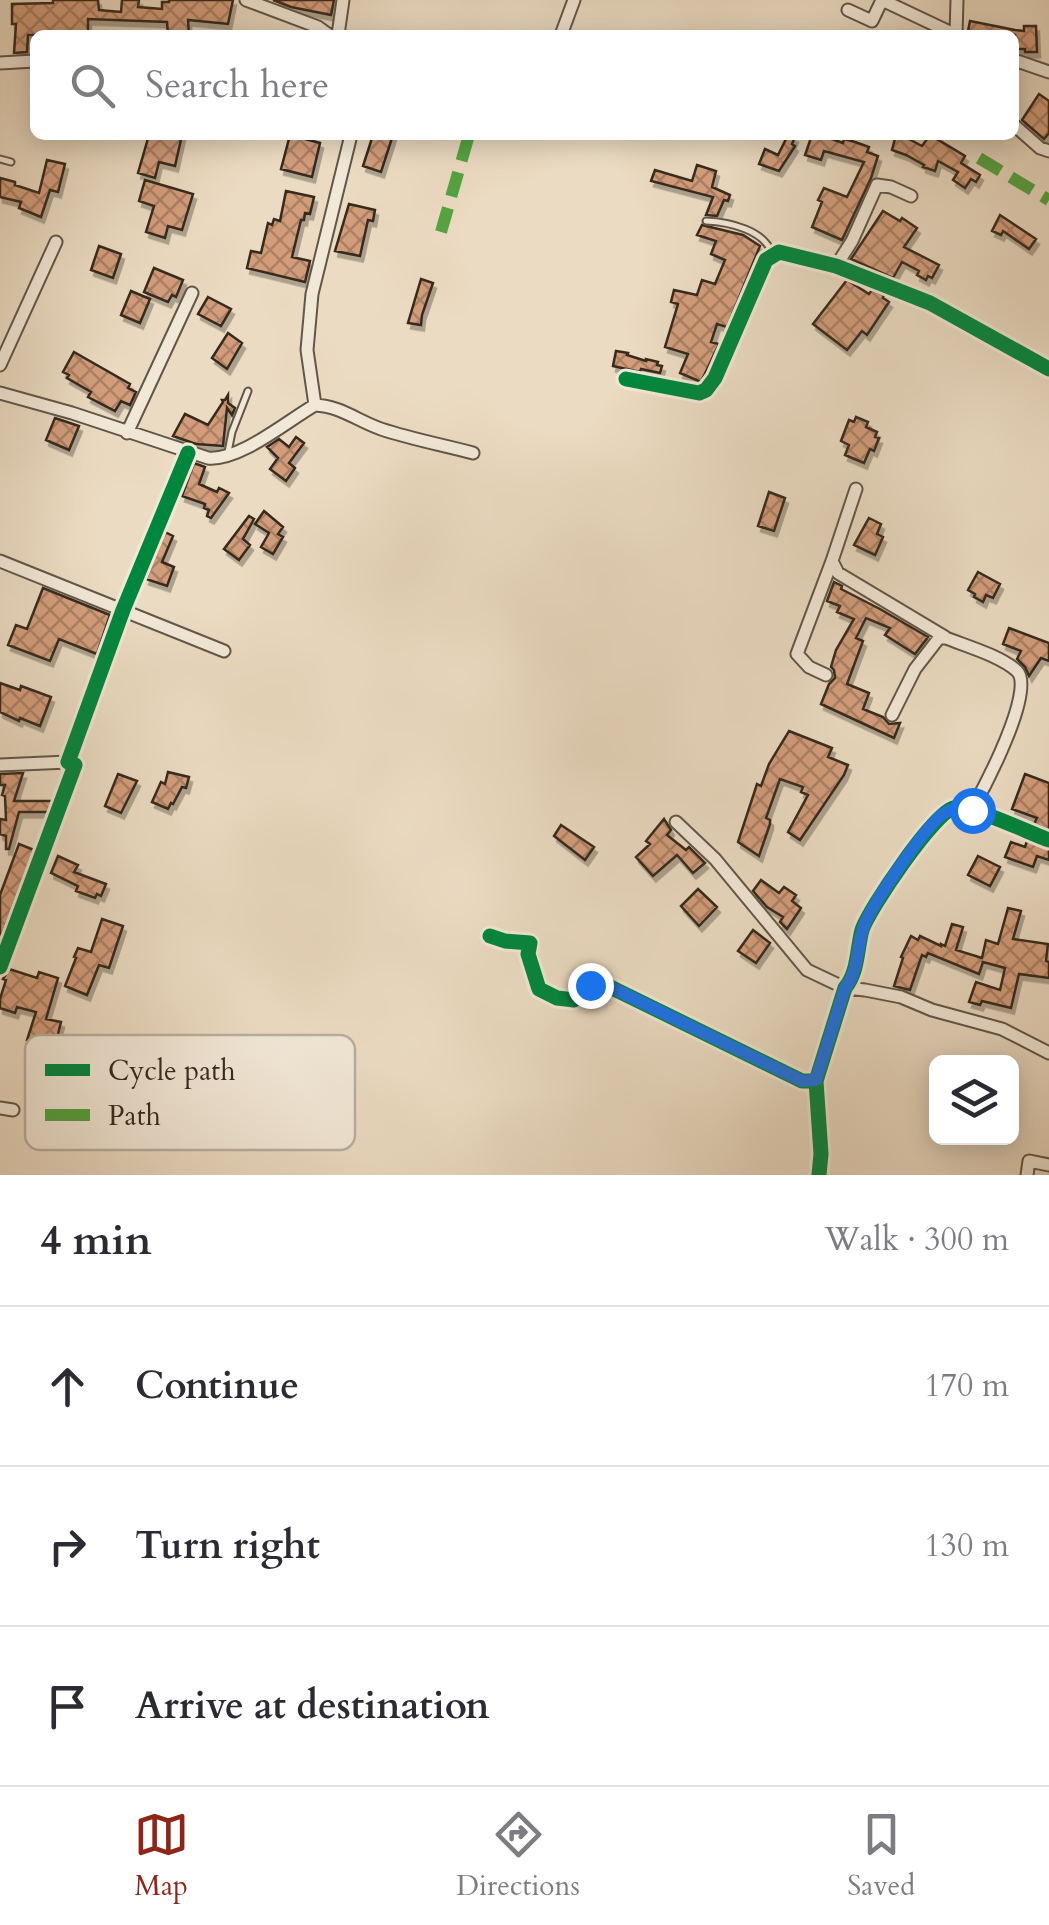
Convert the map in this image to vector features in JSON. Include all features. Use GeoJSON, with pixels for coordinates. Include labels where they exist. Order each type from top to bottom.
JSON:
{"type":"FeatureCollection","features":[{"type":"Feature","properties":{"kind":"street"},"geometry":{"type":"LineString","coordinates":[[246,0],[323,30]]}},
{"type":"Feature","properties":{"kind":"street"},"geometry":{"type":"LineString","coordinates":[[339,30],[343,0]]}},
{"type":"Feature","properties":{"kind":"street"},"geometry":{"type":"LineString","coordinates":[[563,30],[574,0]]}},
{"type":"Feature","properties":{"kind":"street"},"geometry":{"type":"LineString","coordinates":[[848,10],[872,21],[882,0],[945,30]]}},
{"type":"Feature","properties":{"kind":"street"},"geometry":{"type":"LineString","coordinates":[[956,30],[957,0]]}},
{"type":"Feature","properties":{"kind":"street"},"geometry":{"type":"LineString","coordinates":[[0,62],[30,61]]}},
{"type":"Feature","properties":{"kind":"street"},"geometry":{"type":"LineString","coordinates":[[1019,62],[1049,72]]}},
{"type":"Feature","properties":{"kind":"street"},"geometry":{"type":"LineString","coordinates":[[1019,129],[1049,151]]}},
{"type":"Feature","properties":{"kind":"street"},"geometry":{"type":"LineString","coordinates":[[315,405],[308,350],[312,294],[350,140]]}},
{"type":"Feature","properties":{"kind":"street"},"geometry":{"type":"LineString","coordinates":[[836,266],[878,186],[911,196]]}},
{"type":"Feature","properties":{"kind":"street"},"geometry":{"type":"LineString","coordinates":[[0,365],[56,242]]}},
{"type":"Feature","properties":{"kind":"street"},"geometry":{"type":"LineString","coordinates":[[626,379],[699,393],[706,390],[715,378],[766,260],[778,252],[836,266],[930,303],[1049,368]]}},
{"type":"Feature","properties":{"kind":"street"},"geometry":{"type":"LineString","coordinates":[[128,432],[192,293]]}},
{"type":"Feature","properties":{"kind":"street"},"geometry":{"type":"LineString","coordinates":[[0,393],[220,460],[281,429],[315,405],[342,410],[388,431],[473,452]]}},
{"type":"Feature","properties":{"kind":"street"},"geometry":{"type":"LineString","coordinates":[[68,762],[123,610],[188,453]]}},
{"type":"Feature","properties":{"kind":"street"},"geometry":{"type":"LineString","coordinates":[[826,675],[809,667],[797,654],[856,488]]}},
{"type":"Feature","properties":{"kind":"street"},"geometry":{"type":"LineString","coordinates":[[832,561],[838,573],[946,638],[990,656],[1021,678],[1021,693],[1011,726],[972,810]]}},
{"type":"Feature","properties":{"kind":"street"},"geometry":{"type":"LineString","coordinates":[[0,562],[224,651]]}},
{"type":"Feature","properties":{"kind":"street"},"geometry":{"type":"LineString","coordinates":[[892,715],[915,669],[939,638],[946,638]]}},
{"type":"Feature","properties":{"kind":"street"},"geometry":{"type":"LineString","coordinates":[[0,765],[75,765],[0,967]]}},
{"type":"Feature","properties":{"kind":"street"},"geometry":{"type":"LineString","coordinates":[[819,1175],[816,1080],[845,988],[852,980],[864,926],[888,884],[932,824],[954,808],[972,810],[1049,840]]}},
{"type":"Feature","properties":{"kind":"street"},"geometry":{"type":"LineString","coordinates":[[676,822],[715,859],[808,970],[845,988],[901,997],[932,1010],[1002,1029],[1049,1053]]}},
{"type":"Feature","properties":{"kind":"street"},"geometry":{"type":"LineString","coordinates":[[490,936],[530,943],[528,954],[540,989],[557,998],[574,1000],[590,985],[600,982],[802,1081],[816,1080]]}},
{"type":"Feature","properties":{"kind":"street"},"geometry":{"type":"LineString","coordinates":[[1027,1175],[1029,1162],[1049,1165]]}},
{"type":"Feature","properties":{"kind":"lane"},"geometry":{"type":"LineString","coordinates":[[0,159],[11,162]]}},
{"type":"Feature","properties":{"kind":"lane"},"geometry":{"type":"LineString","coordinates":[[706,221],[724,222],[761,236],[769,243],[772,254]]}},
{"type":"Feature","properties":{"kind":"lane"},"geometry":{"type":"LineString","coordinates":[[227,455],[248,390]]}},
{"type":"Feature","properties":{"kind":"building"},"geometry":{"type":"Polygon","coordinates":[[[98,0],[99,10],[121,12],[122,0],[139,0],[138,7],[162,9],[162,2],[169,0],[233,0],[228,24],[188,20],[189,30],[168,30],[167,22],[88,19],[88,30],[30,30],[27,52],[14,53],[16,24],[12,24],[12,4],[98,0]]]}},
{"type":"Feature","properties":{"kind":"building"},"geometry":{"type":"Polygon","coordinates":[[[273,0],[334,0],[331,15],[273,0]]]}},
{"type":"Feature","properties":{"kind":"building"},"geometry":{"type":"Polygon","coordinates":[[[970,21],[1019,30],[968,30],[970,21]]]}},
{"type":"Feature","properties":{"kind":"building"},"geometry":{"type":"Polygon","coordinates":[[[1036,26],[1037,52],[1019,49],[1019,30],[1036,26]]]}},
{"type":"Feature","properties":{"kind":"building"},"geometry":{"type":"Polygon","coordinates":[[[1039,94],[1049,101],[1049,133],[1044,139],[1022,120],[1039,94]]]}},
{"type":"Feature","properties":{"kind":"building"},"geometry":{"type":"Polygon","coordinates":[[[148,140],[181,140],[175,166],[159,162],[155,178],[138,173],[148,140]]]}},
{"type":"Feature","properties":{"kind":"building"},"geometry":{"type":"Polygon","coordinates":[[[289,140],[320,143],[312,177],[281,169],[289,140]]]}},
{"type":"Feature","properties":{"kind":"building"},"geometry":{"type":"Polygon","coordinates":[[[371,140],[391,140],[381,172],[363,166],[371,140]]]}},
{"type":"Feature","properties":{"kind":"building"},"geometry":{"type":"Polygon","coordinates":[[[786,140],[794,140],[795,146],[779,171],[759,164],[765,149],[778,155],[786,140]]]}},
{"type":"Feature","properties":{"kind":"building"},"geometry":{"type":"Polygon","coordinates":[[[810,140],[848,140],[869,147],[867,152],[878,156],[842,240],[812,227],[822,202],[818,200],[824,188],[847,197],[864,162],[824,151],[821,160],[805,155],[810,140]]]}},
{"type":"Feature","properties":{"kind":"building"},"geometry":{"type":"Polygon","coordinates":[[[895,140],[911,140],[922,146],[926,140],[938,140],[965,156],[961,163],[980,175],[965,188],[953,180],[958,172],[938,161],[935,171],[892,150],[895,140]]]}},
{"type":"Feature","properties":{"kind":"building"},"geometry":{"type":"Polygon","coordinates":[[[47,160],[65,164],[58,192],[50,190],[41,217],[19,208],[21,202],[0,197],[0,178],[39,193],[47,160]]]}},
{"type":"Feature","properties":{"kind":"building"},"geometry":{"type":"Polygon","coordinates":[[[697,165],[716,171],[712,187],[730,195],[717,216],[706,215],[713,197],[651,181],[655,170],[692,181],[697,165]]]}},
{"type":"Feature","properties":{"kind":"building"},"geometry":{"type":"Polygon","coordinates":[[[145,180],[193,194],[182,230],[168,226],[165,238],[146,232],[154,206],[139,201],[145,180]]]}},
{"type":"Feature","properties":{"kind":"building"},"geometry":{"type":"Polygon","coordinates":[[[286,191],[314,197],[310,214],[305,213],[301,220],[292,257],[310,261],[305,282],[247,268],[251,251],[261,253],[268,223],[280,221],[286,191]]]}},
{"type":"Feature","properties":{"kind":"building"},"geometry":{"type":"Polygon","coordinates":[[[349,204],[375,210],[373,221],[368,220],[360,256],[335,251],[349,204]]]}},
{"type":"Feature","properties":{"kind":"building"},"geometry":{"type":"Polygon","coordinates":[[[883,211],[917,228],[904,247],[939,265],[932,278],[928,276],[926,280],[902,262],[893,278],[851,259],[883,211]]]}},
{"type":"Feature","properties":{"kind":"building"},"geometry":{"type":"Polygon","coordinates":[[[1000,215],[1036,239],[1029,249],[1003,231],[1001,235],[992,231],[1000,215]]]}},
{"type":"Feature","properties":{"kind":"building"},"geometry":{"type":"Polygon","coordinates":[[[702,225],[743,235],[760,246],[727,327],[717,324],[711,342],[719,344],[701,382],[680,373],[688,354],[665,347],[678,304],[671,302],[674,290],[697,295],[702,280],[715,284],[725,260],[711,254],[716,241],[697,235],[702,225]]]}},
{"type":"Feature","properties":{"kind":"building"},"geometry":{"type":"Polygon","coordinates":[[[99,246],[121,254],[113,278],[91,270],[99,246]]]}},
{"type":"Feature","properties":{"kind":"building"},"geometry":{"type":"Polygon","coordinates":[[[154,268],[183,280],[176,297],[172,295],[168,302],[144,292],[154,268]]]}},
{"type":"Feature","properties":{"kind":"building"},"geometry":{"type":"Polygon","coordinates":[[[421,279],[433,283],[421,325],[408,323],[421,279]]]}},
{"type":"Feature","properties":{"kind":"building"},"geometry":{"type":"Polygon","coordinates":[[[847,280],[869,294],[872,290],[884,295],[889,302],[867,335],[862,331],[847,350],[813,324],[847,280]]]}},
{"type":"Feature","properties":{"kind":"building"},"geometry":{"type":"Polygon","coordinates":[[[131,291],[150,299],[140,323],[121,315],[131,291]]]}},
{"type":"Feature","properties":{"kind":"building"},"geometry":{"type":"Polygon","coordinates":[[[208,297],[231,309],[221,326],[198,314],[208,297]]]}},
{"type":"Feature","properties":{"kind":"building"},"geometry":{"type":"Polygon","coordinates":[[[228,333],[242,343],[227,369],[212,358],[228,333]]]}},
{"type":"Feature","properties":{"kind":"building"},"geometry":{"type":"Polygon","coordinates":[[[616,351],[658,362],[662,366],[660,373],[613,366],[616,351]]]}},
{"type":"Feature","properties":{"kind":"building"},"geometry":{"type":"Polygon","coordinates":[[[74,352],[130,384],[128,388],[136,392],[130,405],[121,401],[115,411],[88,397],[91,392],[67,378],[69,375],[63,372],[74,352]]]}},
{"type":"Feature","properties":{"kind":"building"},"geometry":{"type":"Polygon","coordinates":[[[228,395],[228,403],[235,408],[232,415],[227,408],[223,446],[196,444],[173,436],[185,414],[208,425],[228,395]]]}},
{"type":"Feature","properties":{"kind":"building"},"geometry":{"type":"Polygon","coordinates":[[[856,417],[868,422],[866,427],[877,432],[875,437],[879,438],[864,463],[845,455],[849,445],[841,441],[849,420],[854,422],[856,417]]]}},
{"type":"Feature","properties":{"kind":"building"},"geometry":{"type":"Polygon","coordinates":[[[55,418],[79,426],[69,450],[46,440],[55,418]]]}},
{"type":"Feature","properties":{"kind":"building"},"geometry":{"type":"Polygon","coordinates":[[[296,437],[304,443],[289,463],[295,468],[286,481],[270,469],[278,458],[267,447],[279,439],[289,447],[296,437]]]}},
{"type":"Feature","properties":{"kind":"building"},"geometry":{"type":"Polygon","coordinates":[[[194,463],[205,467],[199,484],[229,493],[211,518],[205,504],[182,496],[194,463]]]}},
{"type":"Feature","properties":{"kind":"building"},"geometry":{"type":"Polygon","coordinates":[[[769,492],[785,498],[774,531],[758,526],[769,492]]]}},
{"type":"Feature","properties":{"kind":"building"},"geometry":{"type":"Polygon","coordinates":[[[264,511],[283,527],[278,534],[283,537],[273,554],[261,547],[269,533],[255,524],[264,511]]]}},
{"type":"Feature","properties":{"kind":"building"},"geometry":{"type":"Polygon","coordinates":[[[249,516],[254,519],[243,539],[250,545],[239,560],[224,549],[249,516]]]}},
{"type":"Feature","properties":{"kind":"building"},"geometry":{"type":"Polygon","coordinates":[[[869,518],[881,524],[877,534],[883,537],[875,555],[854,545],[869,518]]]}},
{"type":"Feature","properties":{"kind":"building"},"geometry":{"type":"Polygon","coordinates":[[[165,532],[173,536],[162,562],[174,567],[167,586],[146,579],[165,532]]]}},
{"type":"Feature","properties":{"kind":"building"},"geometry":{"type":"Polygon","coordinates":[[[978,572],[1000,584],[993,598],[986,595],[983,602],[968,590],[978,572]]]}},
{"type":"Feature","properties":{"kind":"building"},"geometry":{"type":"Polygon","coordinates":[[[834,582],[928,637],[915,654],[885,635],[890,628],[866,618],[856,638],[863,641],[847,684],[869,693],[863,709],[883,717],[889,724],[900,723],[894,738],[821,704],[835,678],[831,667],[836,650],[854,619],[837,612],[840,606],[827,601],[834,582]]]}},
{"type":"Feature","properties":{"kind":"building"},"geometry":{"type":"Polygon","coordinates":[[[43,588],[110,615],[97,654],[59,639],[50,661],[8,645],[16,625],[27,629],[43,588]]]}},
{"type":"Feature","properties":{"kind":"building"},"geometry":{"type":"Polygon","coordinates":[[[1009,628],[1049,643],[1049,661],[1041,658],[1029,676],[1017,659],[1021,651],[1003,644],[1009,628]]]}},
{"type":"Feature","properties":{"kind":"building"},"geometry":{"type":"Polygon","coordinates":[[[0,683],[51,697],[40,726],[0,712],[0,683]]]}},
{"type":"Feature","properties":{"kind":"building"},"geometry":{"type":"Polygon","coordinates":[[[789,731],[832,748],[828,757],[848,765],[800,840],[788,832],[808,795],[801,792],[803,787],[780,779],[766,818],[770,824],[759,856],[738,842],[757,784],[761,786],[789,731]]]}},
{"type":"Feature","properties":{"kind":"building"},"geometry":{"type":"Polygon","coordinates":[[[168,772],[189,777],[186,788],[182,787],[168,809],[152,802],[168,772]]]}},
{"type":"Feature","properties":{"kind":"building"},"geometry":{"type":"Polygon","coordinates":[[[23,773],[14,801],[52,801],[48,812],[19,812],[6,849],[6,836],[0,834],[0,819],[6,820],[2,795],[5,785],[0,785],[0,774],[23,773]]]}},
{"type":"Feature","properties":{"kind":"building"},"geometry":{"type":"Polygon","coordinates":[[[118,774],[137,781],[121,813],[105,806],[118,774]]]}},
{"type":"Feature","properties":{"kind":"building"},"geometry":{"type":"Polygon","coordinates":[[[1025,774],[1049,783],[1049,830],[1034,824],[1037,818],[1012,809],[1025,774]]]}},
{"type":"Feature","properties":{"kind":"building"},"geometry":{"type":"Polygon","coordinates":[[[664,819],[671,830],[667,835],[686,850],[689,847],[705,863],[693,873],[677,855],[653,876],[636,857],[650,844],[646,841],[664,819]]]}},
{"type":"Feature","properties":{"kind":"building"},"geometry":{"type":"Polygon","coordinates":[[[561,825],[594,847],[585,860],[554,836],[561,825]]]}},
{"type":"Feature","properties":{"kind":"building"},"geometry":{"type":"Polygon","coordinates":[[[1027,841],[1049,849],[1049,860],[1037,856],[1033,867],[1005,857],[1011,842],[1025,847],[1027,841]]]}},
{"type":"Feature","properties":{"kind":"building"},"geometry":{"type":"Polygon","coordinates":[[[19,844],[34,850],[0,940],[0,895],[19,844]]]}},
{"type":"Feature","properties":{"kind":"building"},"geometry":{"type":"Polygon","coordinates":[[[58,856],[78,865],[74,872],[106,884],[101,896],[97,894],[95,898],[76,891],[78,886],[51,873],[58,856]]]}},
{"type":"Feature","properties":{"kind":"building"},"geometry":{"type":"Polygon","coordinates":[[[978,856],[1000,867],[990,886],[968,875],[978,856]]]}},
{"type":"Feature","properties":{"kind":"building"},"geometry":{"type":"Polygon","coordinates":[[[761,880],[779,893],[784,887],[796,895],[792,901],[801,908],[787,929],[780,922],[783,917],[753,891],[761,880]]]}},
{"type":"Feature","properties":{"kind":"building"},"geometry":{"type":"Polygon","coordinates":[[[698,889],[717,907],[699,926],[681,906],[698,889]]]}},
{"type":"Feature","properties":{"kind":"building"},"geometry":{"type":"Polygon","coordinates":[[[1008,908],[1021,911],[1013,939],[1048,944],[1049,962],[1049,978],[1019,974],[1011,1008],[969,1002],[976,982],[1000,990],[1005,968],[983,962],[979,974],[928,953],[926,957],[922,955],[910,990],[894,986],[911,936],[945,946],[952,924],[963,927],[956,950],[982,958],[986,940],[998,944],[1008,908]]]}},
{"type":"Feature","properties":{"kind":"building"},"geometry":{"type":"Polygon","coordinates":[[[102,919],[123,926],[109,968],[99,965],[87,995],[65,986],[78,948],[91,952],[102,919]]]}},
{"type":"Feature","properties":{"kind":"building"},"geometry":{"type":"Polygon","coordinates":[[[753,930],[770,943],[756,963],[738,951],[753,930]]]}},
{"type":"Feature","properties":{"kind":"building"},"geometry":{"type":"Polygon","coordinates":[[[9,969],[37,978],[39,972],[58,978],[46,1019],[61,1022],[58,1035],[29,1035],[36,1012],[17,1007],[15,1013],[0,1008],[6,980],[3,979],[9,969]]]}},
{"type":"Feature","properties":{"kind":"marked path"},"geometry":{"type":"LineString","coordinates":[[441,232],[468,140]]}},
{"type":"Feature","properties":{"kind":"marked path"},"geometry":{"type":"LineString","coordinates":[[979,158],[1049,200]]}},
{"type":"Feature","properties":{"kind":"cycle path"},"geometry":{"type":"LineString","coordinates":[[626,379],[699,393],[706,390],[715,378],[766,260],[779,252],[836,266],[930,303],[1049,369]]}},
{"type":"Feature","properties":{"kind":"cycle path"},"geometry":{"type":"LineString","coordinates":[[0,967],[75,765],[68,762],[123,610],[188,453]]}},
{"type":"Feature","properties":{"kind":"cycle path"},"geometry":{"type":"LineString","coordinates":[[819,1175],[816,1081],[855,968],[862,930],[889,883],[918,842],[954,808],[987,815],[1049,840]]}},
{"type":"Feature","properties":{"kind":"cycle path"},"geometry":{"type":"LineString","coordinates":[[490,936],[530,943],[528,954],[539,989],[557,998],[574,1000],[590,985],[600,982],[802,1081],[816,1081]]}},
{"type":"Feature","properties":{"kind":"route"},"geometry":{"type":"LineString","coordinates":[[590,985],[600,982],[802,1081],[816,1080],[845,988],[852,980],[864,926],[888,884],[944,813],[954,808],[972,810]]}}]}
